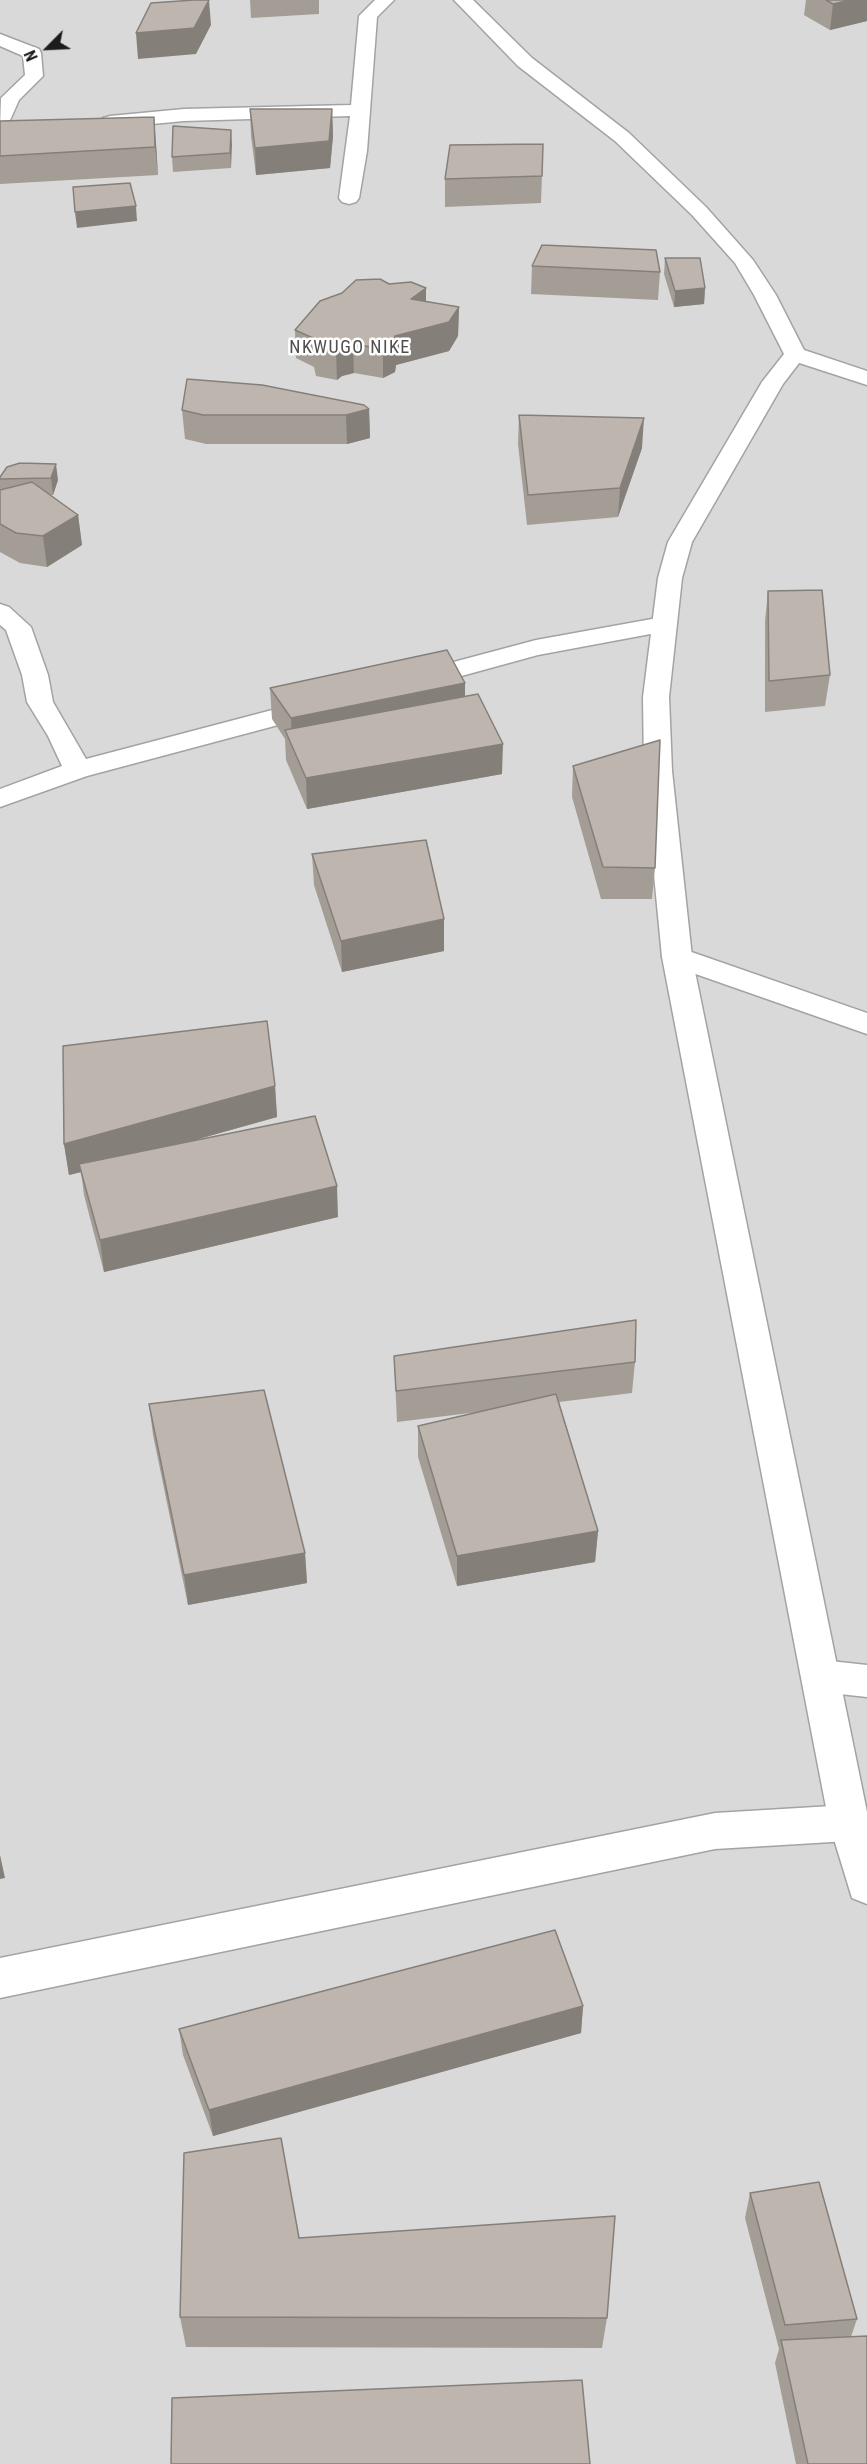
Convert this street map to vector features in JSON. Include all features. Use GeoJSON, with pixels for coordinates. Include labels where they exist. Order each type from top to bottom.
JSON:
{"type":"FeatureCollection","features":[{"type":"Feature","properties":{"kind":"street"},"geometry":{"type":"LineString","coordinates":[[349,198],[357,151],[368,16],[385,0]]}},
{"type":"Feature","properties":{"kind":"street"},"geometry":{"type":"LineString","coordinates":[[463,0],[525,62],[622,137],[699,211],[743,260],[765,295],[795,354],[867,378]]}},
{"type":"Feature","properties":{"kind":"street"},"geometry":{"type":"LineString","coordinates":[[0,39],[32,53],[34,76],[10,98],[0,123]]}},
{"type":"Feature","properties":{"kind":"street"},"geometry":{"type":"LineString","coordinates":[[87,123],[184,115],[360,110]]}},
{"type":"Feature","properties":{"kind":"street"},"geometry":{"type":"LineString","coordinates":[[0,130],[20,128]]}},
{"type":"Feature","properties":{"kind":"street"},"geometry":{"type":"LineString","coordinates":[[795,354],[773,382],[681,542],[670,578],[663,625],[656,697],[658,771],[677,957],[849,1823],[867,1885]]}},
{"type":"Feature","properties":{"kind":"street"},"geometry":{"type":"LineString","coordinates":[[0,612],[18,627],[35,675],[40,702],[61,736],[77,770]]}},
{"type":"Feature","properties":{"kind":"street"},"geometry":{"type":"LineString","coordinates":[[387,688],[536,648],[663,625]]}},
{"type":"Feature","properties":{"kind":"street"},"geometry":{"type":"LineString","coordinates":[[0,798],[77,770],[341,700]]}},
{"type":"Feature","properties":{"kind":"street"},"geometry":{"type":"LineString","coordinates":[[677,957],[867,1024]]}},
{"type":"Feature","properties":{"kind":"street"},"geometry":{"type":"LineString","coordinates":[[821,1676],[867,1681]]}},
{"type":"Feature","properties":{"kind":"street"},"geometry":{"type":"LineString","coordinates":[[0,1978],[716,1831],[849,1823]]}},
{"type":"Feature","properties":{"kind":"shaded area"},"geometry":{"type":"Polygon","coordinates":[[[0,0],[867,0],[867,2464],[0,2464],[0,0]]]}},
{"type":"Feature","properties":{"kind":"building"},"geometry":{"type":"Polygon","coordinates":[[[209,0],[194,28],[136,33],[151,3],[209,0]]]}},
{"type":"Feature","properties":{"kind":"building"},"geometry":{"type":"Polygon","coordinates":[[[826,0],[851,0],[833,4],[826,0]]]}},
{"type":"Feature","properties":{"kind":"building"},"geometry":{"type":"Polygon","coordinates":[[[250,109],[332,109],[329,141],[255,148],[250,109]]]}},
{"type":"Feature","properties":{"kind":"building"},"geometry":{"type":"Polygon","coordinates":[[[154,117],[155,147],[0,156],[0,121],[154,117]]]}},
{"type":"Feature","properties":{"kind":"building"},"geometry":{"type":"Polygon","coordinates":[[[173,126],[231,130],[230,153],[172,157],[173,126]]]}},
{"type":"Feature","properties":{"kind":"building"},"geometry":{"type":"Polygon","coordinates":[[[543,144],[542,176],[445,179],[450,145],[543,144]]]}},
{"type":"Feature","properties":{"kind":"building"},"geometry":{"type":"Polygon","coordinates":[[[130,183],[136,206],[75,212],[73,187],[130,183]]]}},
{"type":"Feature","properties":{"kind":"building"},"geometry":{"type":"Polygon","coordinates":[[[542,245],[656,250],[660,272],[532,266],[542,245]]]}},
{"type":"Feature","properties":{"kind":"building"},"geometry":{"type":"Polygon","coordinates":[[[665,258],[700,258],[705,288],[675,291],[665,258]]]}},
{"type":"Feature","properties":{"kind":"building"},"geometry":{"type":"Polygon","coordinates":[[[380,279],[389,284],[411,282],[426,288],[411,299],[459,307],[449,322],[395,336],[394,343],[383,349],[353,344],[336,351],[315,347],[313,338],[295,330],[320,301],[342,293],[356,280],[380,279]]]}},
{"type":"Feature","properties":{"kind":"building"},"geometry":{"type":"Polygon","coordinates":[[[187,379],[262,385],[364,405],[369,409],[346,415],[203,415],[182,410],[187,379]]]}},
{"type":"Feature","properties":{"kind":"building"},"geometry":{"type":"Polygon","coordinates":[[[519,415],[644,418],[620,488],[528,495],[519,415]]]}},
{"type":"Feature","properties":{"kind":"building"},"geometry":{"type":"Polygon","coordinates":[[[20,463],[56,464],[51,478],[0,479],[7,467],[20,463]]]}},
{"type":"Feature","properties":{"kind":"building"},"geometry":{"type":"Polygon","coordinates":[[[32,482],[78,515],[43,536],[16,533],[0,524],[0,490],[32,482]]]}},
{"type":"Feature","properties":{"kind":"building"},"geometry":{"type":"Polygon","coordinates":[[[822,590],[830,675],[769,681],[768,591],[822,590]]]}},
{"type":"Feature","properties":{"kind":"building"},"geometry":{"type":"Polygon","coordinates":[[[447,650],[465,683],[291,718],[270,688],[447,650]]]}},
{"type":"Feature","properties":{"kind":"building"},"geometry":{"type":"Polygon","coordinates":[[[478,694],[503,744],[306,778],[285,730],[478,694]]]}},
{"type":"Feature","properties":{"kind":"building"},"geometry":{"type":"Polygon","coordinates":[[[660,740],[655,868],[603,867],[573,766],[660,740]]]}},
{"type":"Feature","properties":{"kind":"building"},"geometry":{"type":"Polygon","coordinates":[[[426,840],[444,919],[341,941],[312,854],[426,840]]]}},
{"type":"Feature","properties":{"kind":"building"},"geometry":{"type":"Polygon","coordinates":[[[267,1021],[275,1086],[64,1144],[63,1046],[267,1021]]]}},
{"type":"Feature","properties":{"kind":"building"},"geometry":{"type":"Polygon","coordinates":[[[315,1116],[337,1186],[100,1240],[79,1164],[315,1116]]]}},
{"type":"Feature","properties":{"kind":"building"},"geometry":{"type":"Polygon","coordinates":[[[636,1320],[635,1362],[396,1391],[394,1356],[636,1320]]]}},
{"type":"Feature","properties":{"kind":"building"},"geometry":{"type":"Polygon","coordinates":[[[264,1390],[305,1553],[184,1575],[149,1404],[264,1390]]]}},
{"type":"Feature","properties":{"kind":"building"},"geometry":{"type":"Polygon","coordinates":[[[556,1394],[598,1531],[457,1556],[418,1426],[556,1394]]]}},
{"type":"Feature","properties":{"kind":"building"},"geometry":{"type":"Polygon","coordinates":[[[555,1930],[583,2006],[209,2110],[179,2029],[555,1930]]]}},
{"type":"Feature","properties":{"kind":"building"},"geometry":{"type":"Polygon","coordinates":[[[281,2138],[299,2238],[615,2216],[607,2318],[180,2317],[184,2153],[281,2138]]]}},
{"type":"Feature","properties":{"kind":"building"},"geometry":{"type":"Polygon","coordinates":[[[819,2182],[857,2319],[785,2325],[750,2193],[819,2182]]]}},
{"type":"Feature","properties":{"kind":"building"},"geometry":{"type":"Polygon","coordinates":[[[867,2336],[867,2464],[808,2464],[781,2340],[867,2336]]]}},
{"type":"Feature","properties":{"kind":"building"},"geometry":{"type":"Polygon","coordinates":[[[582,2380],[590,2464],[171,2464],[172,2398],[582,2380]]]}},
{"type":"Feature","properties":{"kind":"district","name":"NKWUGO NIKE"},"geometry":{"type":"Point","coordinates":[350,348]}}]}
